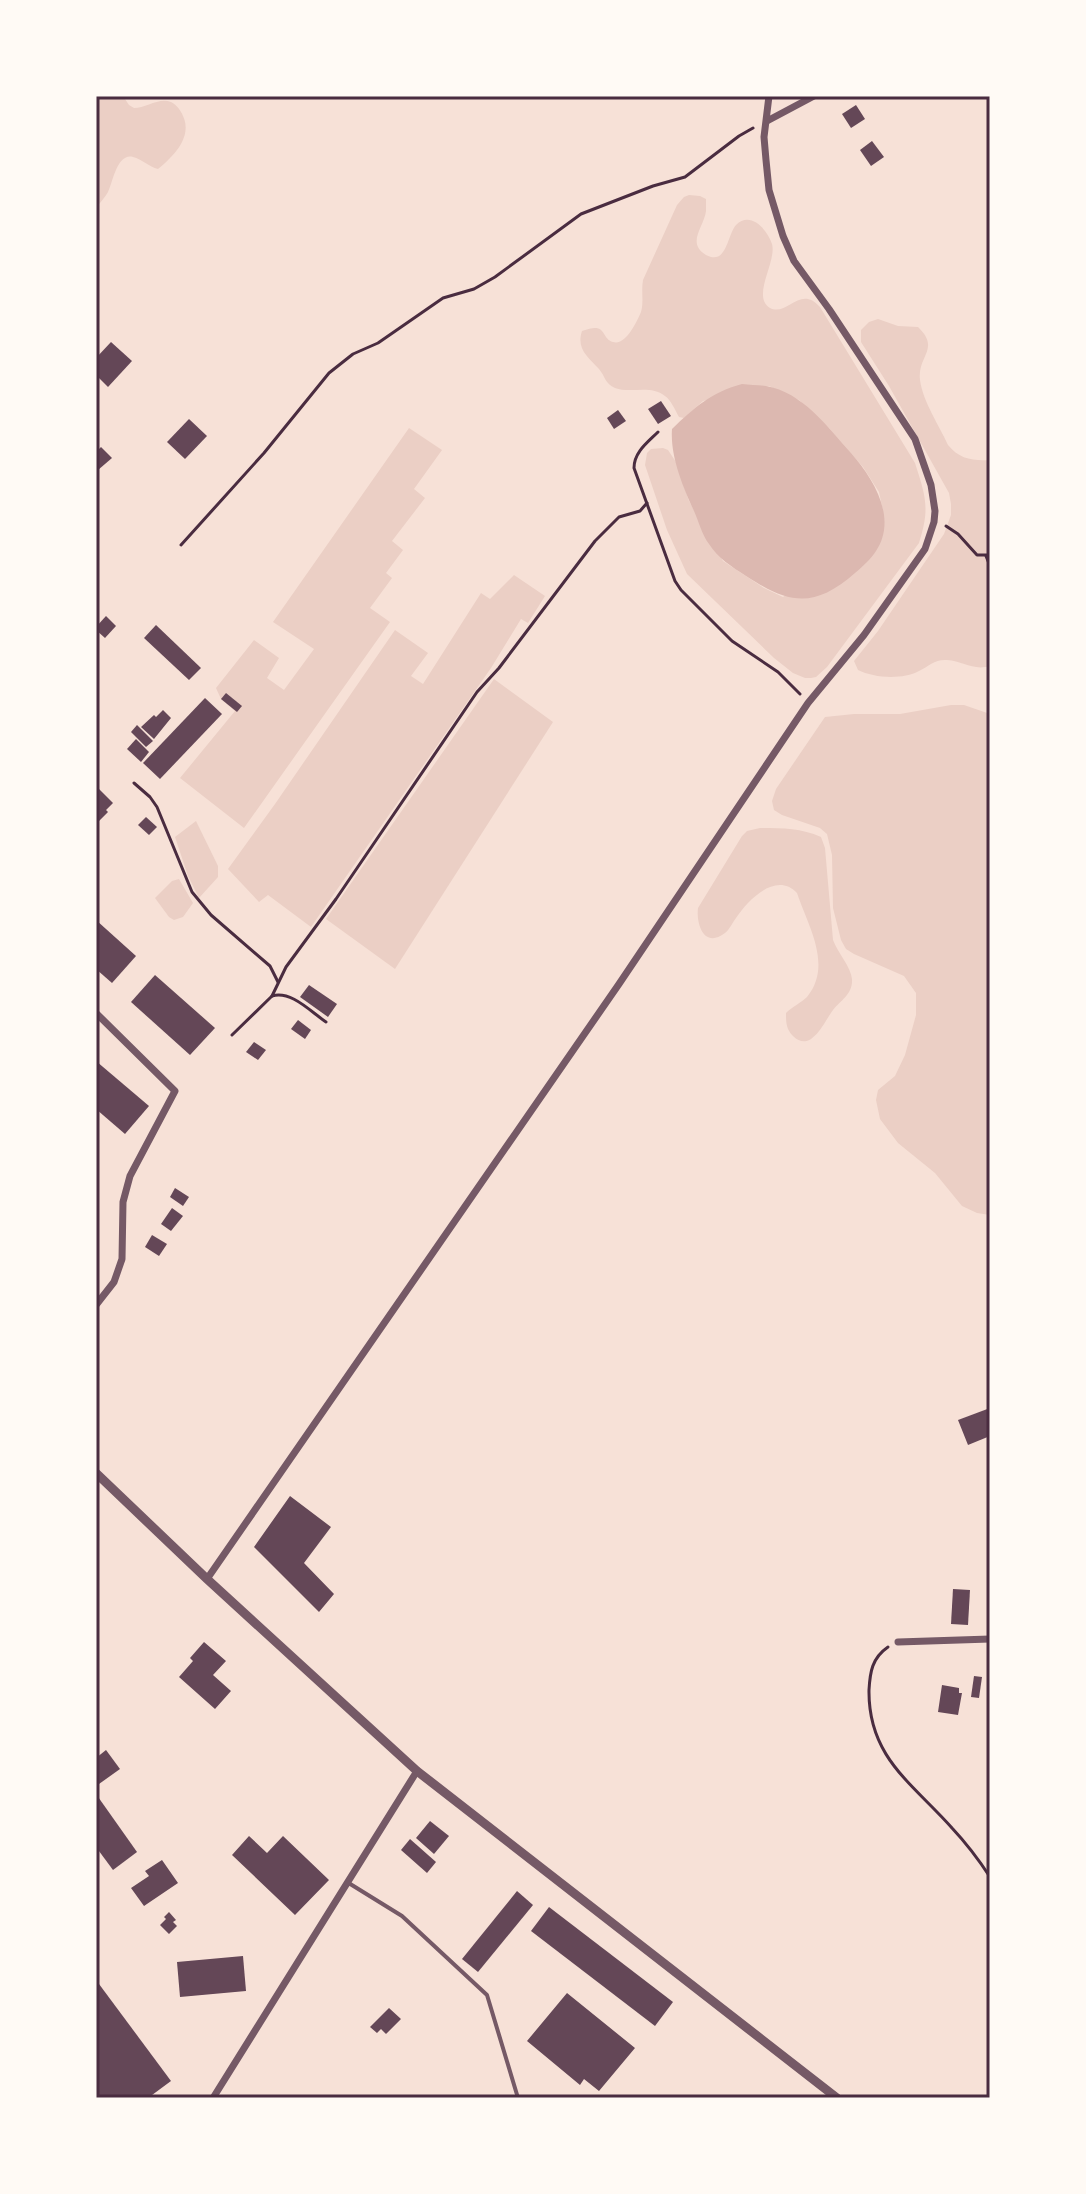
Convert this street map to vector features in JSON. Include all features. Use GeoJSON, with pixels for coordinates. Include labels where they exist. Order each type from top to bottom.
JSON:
{"type":"FeatureCollection","features":[{"type":"Feature","properties":{"kind":"street"},"geometry":{"type":"LineString","coordinates":[[207,1579],[619,984],[808,703],[864,635],[925,549],[935,511],[931,485],[915,439],[794,261],[783,236],[769,190],[764,137],[769,96]]}},
{"type":"Feature","properties":{"kind":"street"},"geometry":{"type":"LineString","coordinates":[[767,121],[814,96]]}},
{"type":"Feature","properties":{"kind":"street"},"geometry":{"type":"LineString","coordinates":[[96,1013],[175,1091],[130,1176],[123,1202],[122,1259],[114,1282],[96,1305]]}},
{"type":"Feature","properties":{"kind":"street"},"geometry":{"type":"LineString","coordinates":[[96,1473],[417,1771],[837,2098]]}},
{"type":"Feature","properties":{"kind":"street"},"geometry":{"type":"LineString","coordinates":[[898,1642],[990,1639]]}},
{"type":"Feature","properties":{"kind":"street"},"geometry":{"type":"LineString","coordinates":[[213,2098],[417,1771]]}},
{"type":"Feature","properties":{"kind":"lane"},"geometry":{"type":"LineString","coordinates":[[347,1882],[402,1916],[487,1995],[518,2098]]}},
{"type":"Feature","properties":{"kind":"path"},"geometry":{"type":"LineString","coordinates":[[181,545],[264,453],[329,373],[353,354],[378,343],[443,298],[474,289],[495,277],[581,214],[685,177],[739,136],[767,121]]}},
{"type":"Feature","properties":{"kind":"path"},"geometry":{"type":"LineString","coordinates":[[658,432],[639,451],[634,459],[634,468],[675,581],[732,641],[778,672],[808,703]]}},
{"type":"Feature","properties":{"kind":"path"},"geometry":{"type":"LineString","coordinates":[[232,1035],[272,996],[286,967],[477,692],[499,668],[595,541],[619,517],[640,511],[647,503]]}},
{"type":"Feature","properties":{"kind":"path"},"geometry":{"type":"LineString","coordinates":[[934,522],[958,534],[977,555],[988,556],[990,566]]}},
{"type":"Feature","properties":{"kind":"path"},"geometry":{"type":"LineString","coordinates":[[134,783],[157,807],[192,892],[211,915],[270,966],[278,982]]}},
{"type":"Feature","properties":{"kind":"path"},"geometry":{"type":"LineString","coordinates":[[272,996],[288,996],[326,1022]]}},
{"type":"Feature","properties":{"kind":"path"},"geometry":{"type":"LineString","coordinates":[[898,1642],[874,1660],[869,1680],[873,1730],[885,1755],[904,1779],[954,1830],[990,1877]]}},
{"type":"Feature","properties":{"kind":"shaded area"},"geometry":{"type":"Polygon","coordinates":[[[123,96],[134,108],[162,101],[171,102],[182,114],[185,131],[180,146],[158,169],[133,157],[123,159],[108,192],[96,208],[96,98],[123,96]]]}},
{"type":"Feature","properties":{"kind":"shaded area"},"geometry":{"type":"Polygon","coordinates":[[[689,195],[706,199],[705,217],[697,245],[706,255],[713,257],[722,253],[736,225],[742,221],[753,221],[763,228],[773,251],[764,287],[765,303],[776,310],[806,299],[820,307],[915,463],[922,485],[925,521],[919,543],[827,667],[816,677],[805,678],[793,673],[774,658],[687,574],[667,530],[645,465],[647,453],[651,449],[668,450],[676,462],[689,501],[723,561],[783,597],[883,511],[879,492],[863,467],[799,400],[769,386],[703,401],[684,418],[679,417],[669,400],[659,392],[621,390],[612,386],[582,348],[582,331],[590,328],[600,329],[613,342],[622,340],[630,332],[641,312],[643,280],[677,205],[689,195]]]}},
{"type":"Feature","properties":{"kind":"shaded area"},"geometry":{"type":"Polygon","coordinates":[[[878,319],[898,326],[918,327],[925,335],[928,347],[920,380],[928,405],[948,445],[967,458],[990,460],[990,666],[978,667],[943,660],[912,674],[888,677],[858,670],[854,661],[944,534],[951,515],[949,493],[861,342],[861,330],[878,319]]]}},
{"type":"Feature","properties":{"kind":"shaded area"},"geometry":{"type":"Polygon","coordinates":[[[742,384],[779,390],[803,403],[859,463],[880,499],[884,525],[876,551],[855,573],[827,593],[814,597],[789,597],[761,585],[731,566],[707,540],[686,492],[675,460],[672,429],[704,402],[742,384]]]}},
{"type":"Feature","properties":{"kind":"shaded area"},"geometry":{"type":"Polygon","coordinates":[[[409,428],[442,450],[414,489],[425,498],[392,541],[403,550],[386,573],[392,578],[370,608],[390,622],[244,828],[180,778],[235,711],[221,699],[216,688],[254,640],[279,658],[267,678],[284,690],[314,649],[273,622],[409,428]]]}},
{"type":"Feature","properties":{"kind":"shaded area"},"geometry":{"type":"Polygon","coordinates":[[[514,575],[545,596],[528,623],[521,619],[491,668],[311,927],[268,895],[259,902],[228,869],[395,630],[428,653],[411,676],[423,684],[481,593],[490,599],[514,575]]]}},
{"type":"Feature","properties":{"kind":"shaded area"},"geometry":{"type":"Polygon","coordinates":[[[494,679],[553,722],[395,969],[326,919],[494,679]]]}},
{"type":"Feature","properties":{"kind":"shaded area"},"geometry":{"type":"Polygon","coordinates":[[[964,705],[990,714],[990,1215],[962,1206],[935,1173],[898,1143],[880,1119],[876,1100],[878,1090],[895,1076],[905,1055],[916,1015],[916,993],[904,976],[846,949],[833,908],[832,855],[827,834],[820,828],[782,815],[774,810],[772,801],[776,789],[825,717],[900,714],[964,705]]]}},
{"type":"Feature","properties":{"kind":"shaded area"},"geometry":{"type":"Polygon","coordinates":[[[196,821],[218,866],[218,877],[199,898],[175,837],[196,821]]]}},
{"type":"Feature","properties":{"kind":"shaded area"},"geometry":{"type":"Polygon","coordinates":[[[760,828],[791,829],[814,834],[821,837],[825,848],[833,940],[849,970],[852,984],[849,993],[816,1034],[806,1041],[793,1036],[786,1019],[786,1013],[807,997],[818,972],[816,945],[797,893],[780,885],[763,890],[718,937],[707,936],[698,921],[698,908],[742,836],[747,831],[760,828]]]}},
{"type":"Feature","properties":{"kind":"shaded area"},"geometry":{"type":"Polygon","coordinates":[[[179,879],[193,903],[183,917],[174,920],[155,898],[172,881],[179,879]]]}},
{"type":"Feature","properties":{"kind":"building"},"geometry":{"type":"Polygon","coordinates":[[[856,105],[865,119],[851,128],[842,114],[856,105]]]}},
{"type":"Feature","properties":{"kind":"building"},"geometry":{"type":"Polygon","coordinates":[[[872,141],[884,157],[871,166],[860,150],[872,141]]]}},
{"type":"Feature","properties":{"kind":"building"},"geometry":{"type":"Polygon","coordinates":[[[111,342],[132,361],[108,387],[96,375],[96,358],[111,342]]]}},
{"type":"Feature","properties":{"kind":"building"},"geometry":{"type":"Polygon","coordinates":[[[661,401],[671,416],[658,424],[648,409],[661,401]]]}},
{"type":"Feature","properties":{"kind":"building"},"geometry":{"type":"Polygon","coordinates":[[[618,410],[626,421],[614,429],[607,418],[618,410]]]}},
{"type":"Feature","properties":{"kind":"building"},"geometry":{"type":"Polygon","coordinates":[[[189,419],[207,436],[185,459],[167,442],[189,419]]]}},
{"type":"Feature","properties":{"kind":"building"},"geometry":{"type":"Polygon","coordinates":[[[101,447],[112,458],[98,470],[96,452],[101,447]]]}},
{"type":"Feature","properties":{"kind":"building"},"geometry":{"type":"Polygon","coordinates":[[[106,616],[116,626],[105,638],[96,627],[106,616]]]}},
{"type":"Feature","properties":{"kind":"building"},"geometry":{"type":"Polygon","coordinates":[[[156,625],[201,668],[189,680],[144,638],[156,625]]]}},
{"type":"Feature","properties":{"kind":"building"},"geometry":{"type":"Polygon","coordinates":[[[226,693],[242,706],[237,712],[221,699],[226,693]]]}},
{"type":"Feature","properties":{"kind":"building"},"geometry":{"type":"Polygon","coordinates":[[[205,698],[222,714],[160,779],[143,763],[205,698]]]}},
{"type":"Feature","properties":{"kind":"building"},"geometry":{"type":"Polygon","coordinates":[[[163,710],[171,718],[154,739],[141,727],[163,710]]]}},
{"type":"Feature","properties":{"kind":"building"},"geometry":{"type":"Polygon","coordinates":[[[137,725],[153,741],[146,747],[131,732],[137,725]]]}},
{"type":"Feature","properties":{"kind":"building"},"geometry":{"type":"Polygon","coordinates":[[[136,739],[149,752],[141,762],[127,749],[136,739]]]}},
{"type":"Feature","properties":{"kind":"building"},"geometry":{"type":"Polygon","coordinates":[[[96,786],[113,803],[96,824],[96,786]]]}},
{"type":"Feature","properties":{"kind":"building"},"geometry":{"type":"Polygon","coordinates":[[[146,817],[157,827],[149,835],[138,825],[146,817]]]}},
{"type":"Feature","properties":{"kind":"building"},"geometry":{"type":"Polygon","coordinates":[[[96,920],[136,956],[112,983],[96,969],[96,920]]]}},
{"type":"Feature","properties":{"kind":"building"},"geometry":{"type":"Polygon","coordinates":[[[155,975],[215,1028],[190,1055],[131,1002],[155,975]]]}},
{"type":"Feature","properties":{"kind":"building"},"geometry":{"type":"Polygon","coordinates":[[[309,985],[337,1004],[328,1017],[300,997],[309,985]]]}},
{"type":"Feature","properties":{"kind":"building"},"geometry":{"type":"Polygon","coordinates":[[[298,1020],[311,1030],[305,1039],[291,1029],[298,1020]]]}},
{"type":"Feature","properties":{"kind":"building"},"geometry":{"type":"Polygon","coordinates":[[[254,1042],[266,1050],[258,1060],[246,1052],[254,1042]]]}},
{"type":"Feature","properties":{"kind":"building"},"geometry":{"type":"Polygon","coordinates":[[[96,1061],[149,1106],[125,1134],[96,1109],[96,1061]]]}},
{"type":"Feature","properties":{"kind":"building"},"geometry":{"type":"Polygon","coordinates":[[[175,1188],[189,1197],[183,1206],[170,1197],[175,1188]]]}},
{"type":"Feature","properties":{"kind":"building"},"geometry":{"type":"Polygon","coordinates":[[[172,1208],[183,1216],[171,1231],[161,1224],[172,1208]]]}},
{"type":"Feature","properties":{"kind":"building"},"geometry":{"type":"Polygon","coordinates":[[[152,1235],[167,1244],[159,1256],[145,1247],[152,1235]]]}},
{"type":"Feature","properties":{"kind":"building"},"geometry":{"type":"Polygon","coordinates":[[[990,1408],[990,1436],[968,1445],[958,1420],[990,1408]]]}},
{"type":"Feature","properties":{"kind":"building"},"geometry":{"type":"Polygon","coordinates":[[[290,1496],[331,1527],[304,1563],[334,1594],[319,1612],[254,1547],[290,1496]]]}},
{"type":"Feature","properties":{"kind":"building"},"geometry":{"type":"Polygon","coordinates":[[[953,1589],[970,1590],[968,1625],[951,1624],[953,1589]]]}},
{"type":"Feature","properties":{"kind":"building"},"geometry":{"type":"Polygon","coordinates":[[[204,1642],[226,1661],[213,1675],[231,1691],[215,1709],[179,1677],[204,1642]]]}},
{"type":"Feature","properties":{"kind":"building"},"geometry":{"type":"Polygon","coordinates":[[[974,1676],[982,1677],[979,1698],[971,1697],[974,1676]]]}},
{"type":"Feature","properties":{"kind":"building"},"geometry":{"type":"Polygon","coordinates":[[[942,1685],[959,1688],[959,1693],[962,1693],[958,1715],[938,1712],[942,1685]]]}},
{"type":"Feature","properties":{"kind":"building"},"geometry":{"type":"Polygon","coordinates":[[[106,1750],[120,1769],[99,1784],[96,1780],[96,1758],[106,1750]]]}},
{"type":"Feature","properties":{"kind":"building"},"geometry":{"type":"Polygon","coordinates":[[[96,1794],[137,1852],[113,1870],[96,1847],[96,1794]]]}},
{"type":"Feature","properties":{"kind":"building"},"geometry":{"type":"Polygon","coordinates":[[[430,1821],[449,1836],[434,1854],[416,1838],[430,1821]]]}},
{"type":"Feature","properties":{"kind":"building"},"geometry":{"type":"Polygon","coordinates":[[[249,1836],[267,1853],[283,1836],[329,1880],[295,1915],[232,1855],[249,1836]]]}},
{"type":"Feature","properties":{"kind":"building"},"geometry":{"type":"Polygon","coordinates":[[[410,1839],[436,1862],[427,1873],[401,1850],[410,1839]]]}},
{"type":"Feature","properties":{"kind":"building"},"geometry":{"type":"Polygon","coordinates":[[[162,1860],[178,1883],[144,1906],[131,1888],[149,1876],[145,1871],[162,1860]]]}},
{"type":"Feature","properties":{"kind":"building"},"geometry":{"type":"Polygon","coordinates":[[[517,1891],[533,1905],[478,1972],[462,1959],[517,1891]]]}},
{"type":"Feature","properties":{"kind":"building"},"geometry":{"type":"Polygon","coordinates":[[[549,1907],[673,2002],[655,2026],[531,1931],[549,1907]]]}},
{"type":"Feature","properties":{"kind":"building"},"geometry":{"type":"Polygon","coordinates":[[[169,1912],[177,1926],[169,1934],[160,1925],[169,1912]]]}},
{"type":"Feature","properties":{"kind":"building"},"geometry":{"type":"Polygon","coordinates":[[[243,1956],[246,1991],[180,1997],[177,1962],[243,1956]]]}},
{"type":"Feature","properties":{"kind":"building"},"geometry":{"type":"Polygon","coordinates":[[[99,1984],[171,2081],[148,2098],[96,2098],[96,1986],[99,1984]]]}},
{"type":"Feature","properties":{"kind":"building"},"geometry":{"type":"Polygon","coordinates":[[[567,1993],[635,2048],[599,2091],[584,2079],[580,2085],[527,2041],[567,1993]]]}},
{"type":"Feature","properties":{"kind":"building"},"geometry":{"type":"Polygon","coordinates":[[[389,2008],[401,2019],[386,2034],[381,2029],[377,2033],[370,2027],[389,2008]]]}}]}
